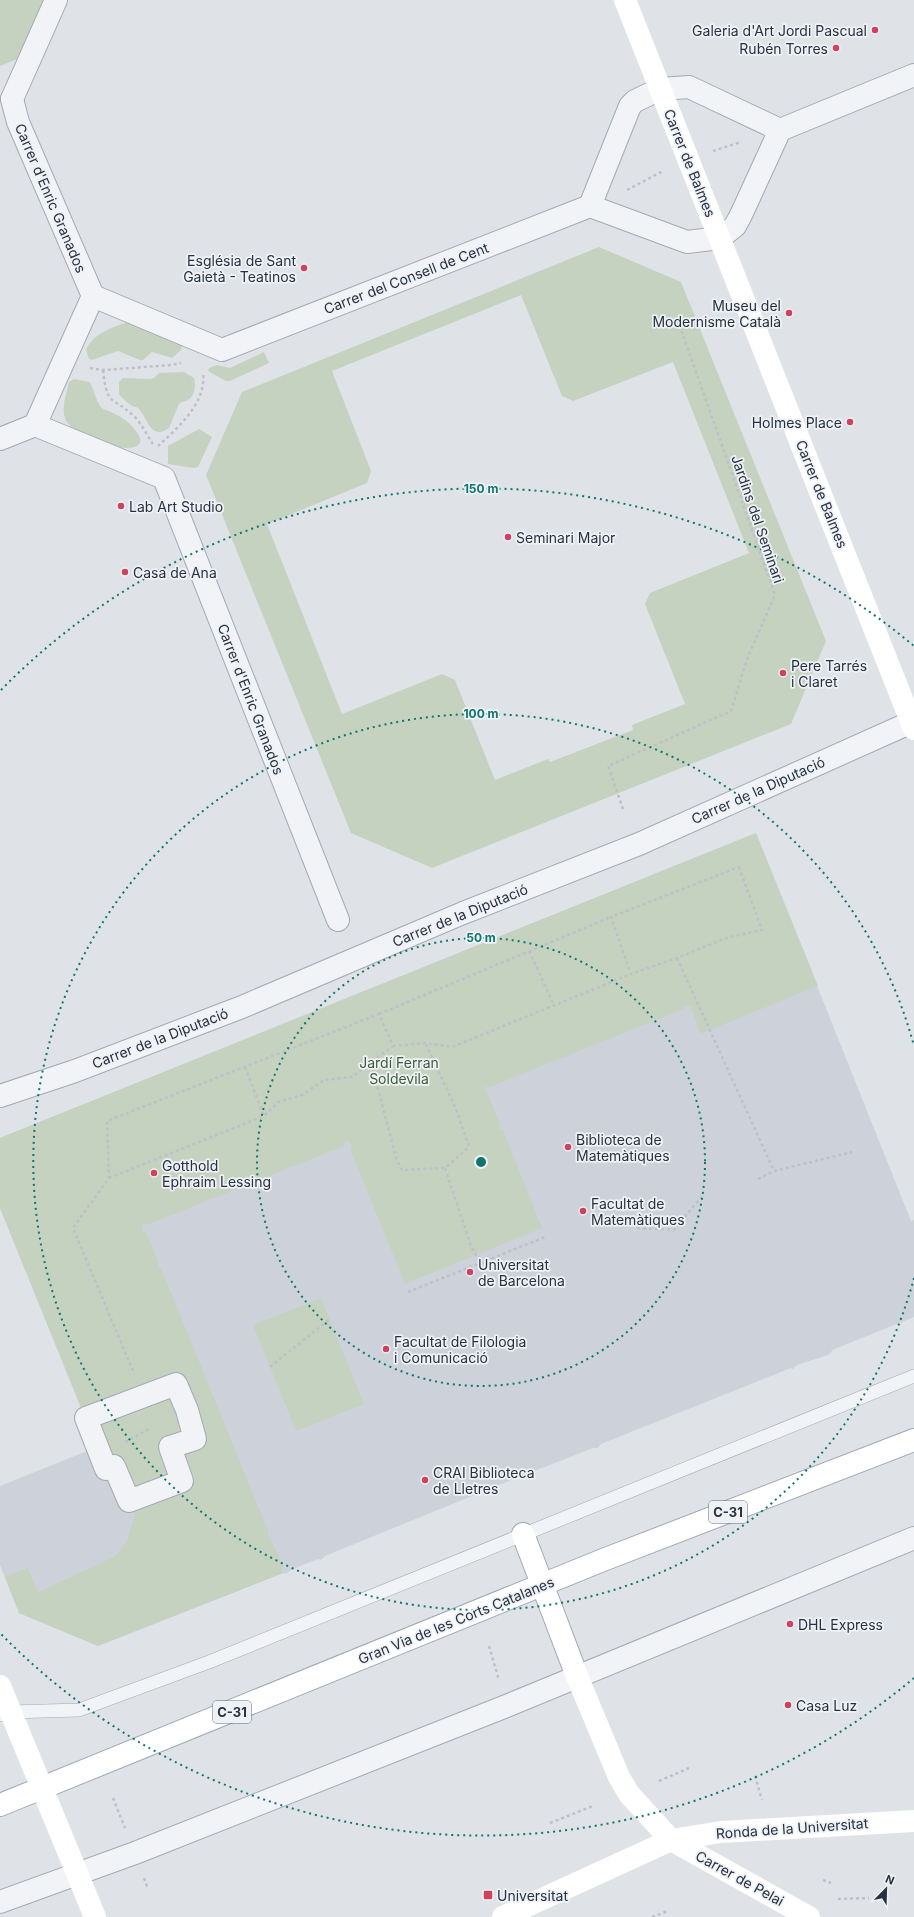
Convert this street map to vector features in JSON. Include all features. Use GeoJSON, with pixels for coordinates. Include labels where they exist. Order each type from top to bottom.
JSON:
{"type":"FeatureCollection","features":[{"type":"Feature","properties":{"kind":"main road","name":"Carrer de Balmes"},"geometry":{"type":"LineString","coordinates":[[625,0],[695,172],[913,724]]}},
{"type":"Feature","properties":{"kind":"main road","name":"Gran Via de les Corts Catalanes"},"geometry":{"type":"LineString","coordinates":[[0,1805],[542,1585],[914,1440]]}},
{"type":"Feature","properties":{"kind":"main road","name":"Carrer de Pelai"},"geometry":{"type":"LineString","coordinates":[[523,1534],[577,1676],[622,1783],[629,1794],[671,1840],[809,1917]]}},
{"type":"Feature","properties":{"kind":"main road"},"geometry":{"type":"LineString","coordinates":[[0,1686],[5,1713],[42,1789],[95,1917]]}},
{"type":"Feature","properties":{"kind":"main road","name":"Ronda de la Universitat"},"geometry":{"type":"LineString","coordinates":[[502,1917],[671,1840],[721,1832],[914,1821]]}},
{"type":"Feature","properties":{"kind":"street"},"geometry":{"type":"LineString","coordinates":[[6,96],[56,0]]}},
{"type":"Feature","properties":{"kind":"street"},"geometry":{"type":"LineString","coordinates":[[720,238],[735,226],[780,130],[914,75]]}},
{"type":"Feature","properties":{"kind":"street","name":"Carrer de Balmes"},"geometry":{"type":"LineString","coordinates":[[660,89],[689,87],[752,117]]}},
{"type":"Feature","properties":{"kind":"street"},"geometry":{"type":"LineString","coordinates":[[590,206],[630,106],[635,101],[660,89]]}},
{"type":"Feature","properties":{"kind":"street","name":"Carrer d'Enric Granados"},"geometry":{"type":"LineString","coordinates":[[6,96],[93,296]]}},
{"type":"Feature","properties":{"kind":"street"},"geometry":{"type":"LineString","coordinates":[[752,117],[780,130]]}},
{"type":"Feature","properties":{"kind":"street","name":"Carrer de Balmes"},"geometry":{"type":"LineString","coordinates":[[590,206],[687,242],[720,238]]}},
{"type":"Feature","properties":{"kind":"street","name":"Carrer del Consell de Cent"},"geometry":{"type":"LineString","coordinates":[[222,350],[590,206]]}},
{"type":"Feature","properties":{"kind":"street"},"geometry":{"type":"LineString","coordinates":[[0,439],[35,425],[93,296],[222,350]]}},
{"type":"Feature","properties":{"kind":"street","name":"Carrer d'Enric Granados"},"geometry":{"type":"LineString","coordinates":[[35,425],[164,478],[338,920]]}},
{"type":"Feature","properties":{"kind":"street","name":"Carrer de la Diputació"},"geometry":{"type":"LineString","coordinates":[[0,1096],[75,1071],[242,1007],[456,916],[639,844],[913,724]]}},
{"type":"Feature","properties":{"kind":"street"},"geometry":{"type":"LineString","coordinates":[[176,1384],[187,1410],[195,1439],[170,1447],[182,1481],[129,1500],[114,1466],[106,1469],[86,1418],[176,1384]]}},
{"type":"Feature","properties":{"kind":"street"},"geometry":{"type":"LineString","coordinates":[[0,1902],[78,1874],[504,1707],[914,1538]]}},
{"type":"Feature","properties":{"kind":"lane"},"geometry":{"type":"LineString","coordinates":[[5,1713],[79,1710],[209,1662],[914,1376]]}},
{"type":"Feature","properties":{"kind":"path"},"geometry":{"type":"LineString","coordinates":[[712,152],[741,142],[752,117]]}},
{"type":"Feature","properties":{"kind":"path","name":"Jardins del Seminari"},"geometry":{"type":"LineString","coordinates":[[623,809],[608,766],[731,711],[747,659],[774,594],[678,321]]}},
{"type":"Feature","properties":{"kind":"path"},"geometry":{"type":"LineString","coordinates":[[62,365],[103,370],[172,365],[222,350]]}},
{"type":"Feature","properties":{"kind":"path"},"geometry":{"type":"LineString","coordinates":[[103,370],[105,388],[109,397],[135,417],[156,448],[182,424],[192,411],[204,383],[201,357]]}},
{"type":"Feature","properties":{"kind":"path"},"geometry":{"type":"LineString","coordinates":[[109,1178],[107,1120],[379,1014],[611,917],[739,867],[762,930],[726,938],[677,958],[631,974],[452,1047],[426,1043],[393,1046],[352,1076],[324,1080],[302,1095],[278,1102],[264,1116],[109,1178],[73,1228],[131,1368]]}},
{"type":"Feature","properties":{"kind":"path"},"geometry":{"type":"LineString","coordinates":[[611,917],[631,974]]}},
{"type":"Feature","properties":{"kind":"path"},"geometry":{"type":"LineString","coordinates":[[529,952],[554,1005]]}},
{"type":"Feature","properties":{"kind":"path"},"geometry":{"type":"LineString","coordinates":[[677,958],[774,1171]]}},
{"type":"Feature","properties":{"kind":"path"},"geometry":{"type":"LineString","coordinates":[[379,1014],[393,1046]]}},
{"type":"Feature","properties":{"kind":"path"},"geometry":{"type":"LineString","coordinates":[[371,1062],[397,1161],[402,1170],[445,1168],[468,1148],[456,1109],[426,1043]]}},
{"type":"Feature","properties":{"kind":"path"},"geometry":{"type":"LineString","coordinates":[[245,1067],[264,1116]]}},
{"type":"Feature","properties":{"kind":"path"},"geometry":{"type":"LineString","coordinates":[[758,1179],[774,1171],[852,1152]]}},
{"type":"Feature","properties":{"kind":"path"},"geometry":{"type":"LineString","coordinates":[[445,1168],[471,1246],[480,1263]]}},
{"type":"Feature","properties":{"kind":"path"},"geometry":{"type":"LineString","coordinates":[[637,1228],[674,1230],[703,1195]]}},
{"type":"Feature","properties":{"kind":"path"},"geometry":{"type":"LineString","coordinates":[[408,1292],[545,1237]]}},
{"type":"Feature","properties":{"kind":"path"},"geometry":{"type":"LineString","coordinates":[[270,1367],[330,1319]]}},
{"type":"Feature","properties":{"kind":"path"},"geometry":{"type":"LineString","coordinates":[[119,1445],[156,1426]]}},
{"type":"Feature","properties":{"kind":"path"},"geometry":{"type":"LineString","coordinates":[[489,1646],[501,1687]]}},
{"type":"Feature","properties":{"kind":"path"},"geometry":{"type":"LineString","coordinates":[[659,1781],[690,1768]]}},
{"type":"Feature","properties":{"kind":"path"},"geometry":{"type":"LineString","coordinates":[[755,1776],[762,1800]]}},
{"type":"Feature","properties":{"kind":"path"},"geometry":{"type":"LineString","coordinates":[[113,1798],[127,1831]]}},
{"type":"Feature","properties":{"kind":"path"},"geometry":{"type":"LineString","coordinates":[[550,1823],[593,1806]]}},
{"type":"Feature","properties":{"kind":"path"},"geometry":{"type":"LineString","coordinates":[[142,1873],[148,1889]]}},
{"type":"Feature","properties":{"kind":"path"},"geometry":{"type":"LineString","coordinates":[[823,1880],[831,1883]]}},
{"type":"Feature","properties":{"kind":"path"},"geometry":{"type":"LineString","coordinates":[[838,1899],[869,1898]]}},
{"type":"Feature","properties":{"kind":"path"},"geometry":{"type":"LineString","coordinates":[[652,1917],[668,1911]]}},
{"type":"Feature","properties":{"kind":"shaded area","name":"Universitat de Barcelona"},"geometry":{"type":"Polygon","coordinates":[[[756,833],[911,1221],[914,1220],[914,1317],[832,1350],[828,1355],[797,1365],[793,1369],[791,1368],[601,1444],[598,1448],[593,1448],[524,1475],[523,1478],[516,1478],[325,1556],[321,1560],[318,1559],[291,1570],[286,1574],[283,1573],[98,1646],[19,1613],[0,1565],[0,1486],[97,1447],[0,1208],[0,1138],[756,833]]]}},
{"type":"Feature","properties":{"kind":"green space"},"geometry":{"type":"Polygon","coordinates":[[[0,0],[44,0],[20,58],[0,66],[0,0]]]}},
{"type":"Feature","properties":{"kind":"green space"},"geometry":{"type":"Polygon","coordinates":[[[599,247],[681,282],[826,641],[791,724],[432,868],[351,833],[206,475],[242,392],[599,247]],[[521,295],[332,371],[371,471],[367,483],[267,524],[342,714],[442,674],[455,680],[495,780],[548,759],[550,762],[633,730],[632,725],[685,704],[645,604],[650,593],[749,553],[673,362],[573,401],[562,396],[521,295]]]}},
{"type":"Feature","properties":{"kind":"green space"},"geometry":{"type":"Polygon","coordinates":[[[132,322],[180,343],[182,345],[181,350],[172,358],[152,352],[143,360],[140,360],[118,351],[92,360],[89,359],[86,350],[94,339],[112,328],[132,322]]]}},
{"type":"Feature","properties":{"kind":"green space"},"geometry":{"type":"Polygon","coordinates":[[[264,352],[269,363],[230,381],[226,381],[208,371],[209,368],[217,365],[230,368],[264,352]]]}},
{"type":"Feature","properties":{"kind":"green space"},"geometry":{"type":"Polygon","coordinates":[[[184,372],[194,378],[194,393],[188,400],[179,404],[169,428],[163,431],[158,432],[154,430],[138,408],[128,403],[119,394],[119,382],[123,378],[150,379],[154,378],[159,373],[184,372]]]}},
{"type":"Feature","properties":{"kind":"green space"},"geometry":{"type":"Polygon","coordinates":[[[74,379],[89,382],[93,388],[97,401],[102,408],[126,421],[138,434],[140,438],[138,445],[131,448],[120,448],[107,445],[80,434],[70,426],[65,418],[64,405],[69,382],[74,379]]]}},
{"type":"Feature","properties":{"kind":"green space"},"geometry":{"type":"Polygon","coordinates":[[[199,429],[212,437],[198,467],[194,468],[168,464],[168,446],[199,429]]]}},
{"type":"Feature","properties":{"kind":"green space","name":"Jardí Ferran Soldevila"},"geometry":{"type":"Polygon","coordinates":[[[756,833],[818,986],[700,1034],[691,1006],[685,1006],[684,1009],[490,1087],[485,1087],[485,1092],[488,1094],[499,1122],[500,1129],[503,1130],[542,1228],[405,1284],[350,1149],[352,1145],[348,1141],[344,1142],[344,1146],[149,1224],[143,1224],[142,1231],[146,1232],[158,1261],[158,1266],[161,1268],[269,1533],[268,1536],[271,1539],[283,1567],[283,1573],[98,1646],[19,1613],[5,1577],[28,1568],[38,1592],[114,1557],[127,1541],[135,1513],[97,1447],[0,1208],[0,1138],[756,833]]]}},
{"type":"Feature","properties":{"kind":"green space"},"geometry":{"type":"Polygon","coordinates":[[[321,1298],[364,1404],[296,1431],[253,1325],[321,1298]]]}},
{"type":"Feature","properties":{"kind":"place","name":"Galeria d'Art Jordi Pascual"},"geometry":{"type":"Point","coordinates":[875,30]}},
{"type":"Feature","properties":{"kind":"place","name":"Rubén Torres"},"geometry":{"type":"Point","coordinates":[836,48]}},
{"type":"Feature","properties":{"kind":"place","name":"Església de Sant Gaietà - Teatinos"},"geometry":{"type":"Point","coordinates":[304,268]}},
{"type":"Feature","properties":{"kind":"place","name":"Museu del Modernisme Català"},"geometry":{"type":"Point","coordinates":[789,313]}},
{"type":"Feature","properties":{"kind":"place","name":"Holmes Place"},"geometry":{"type":"Point","coordinates":[850,422]}},
{"type":"Feature","properties":{"kind":"place","name":"Lab Art Studio"},"geometry":{"type":"Point","coordinates":[121,506]}},
{"type":"Feature","properties":{"kind":"place","name":"Seminari Major"},"geometry":{"type":"Point","coordinates":[508,537]}},
{"type":"Feature","properties":{"kind":"place","name":"Casa de Ana"},"geometry":{"type":"Point","coordinates":[125,572]}},
{"type":"Feature","properties":{"kind":"place","name":"Pere Tarrés i Claret"},"geometry":{"type":"Point","coordinates":[783,673]}},
{"type":"Feature","properties":{"kind":"place","name":"Biblioteca de Matemàtiques"},"geometry":{"type":"Point","coordinates":[568,1147]}},
{"type":"Feature","properties":{"kind":"place","name":"Gotthold Ephraim Lessing"},"geometry":{"type":"Point","coordinates":[154,1173]}},
{"type":"Feature","properties":{"kind":"place","name":"Facultat de Matemàtiques"},"geometry":{"type":"Point","coordinates":[583,1211]}},
{"type":"Feature","properties":{"kind":"place","name":"Universitat de Barcelona"},"geometry":{"type":"Point","coordinates":[470,1272]}},
{"type":"Feature","properties":{"kind":"place","name":"Facultat de Filologia i Comunicació"},"geometry":{"type":"Point","coordinates":[386,1349]}},
{"type":"Feature","properties":{"kind":"place","name":"CRAI Biblioteca de Lletres"},"geometry":{"type":"Point","coordinates":[425,1480]}},
{"type":"Feature","properties":{"kind":"place","name":"DHL Express"},"geometry":{"type":"Point","coordinates":[790,1624]}},
{"type":"Feature","properties":{"kind":"place","name":"Casa Luz"},"geometry":{"type":"Point","coordinates":[788,1705]}},
{"type":"Feature","properties":{"kind":"place","name":"Universitat"},"geometry":{"type":"Point","coordinates":[488,1895]}}]}
